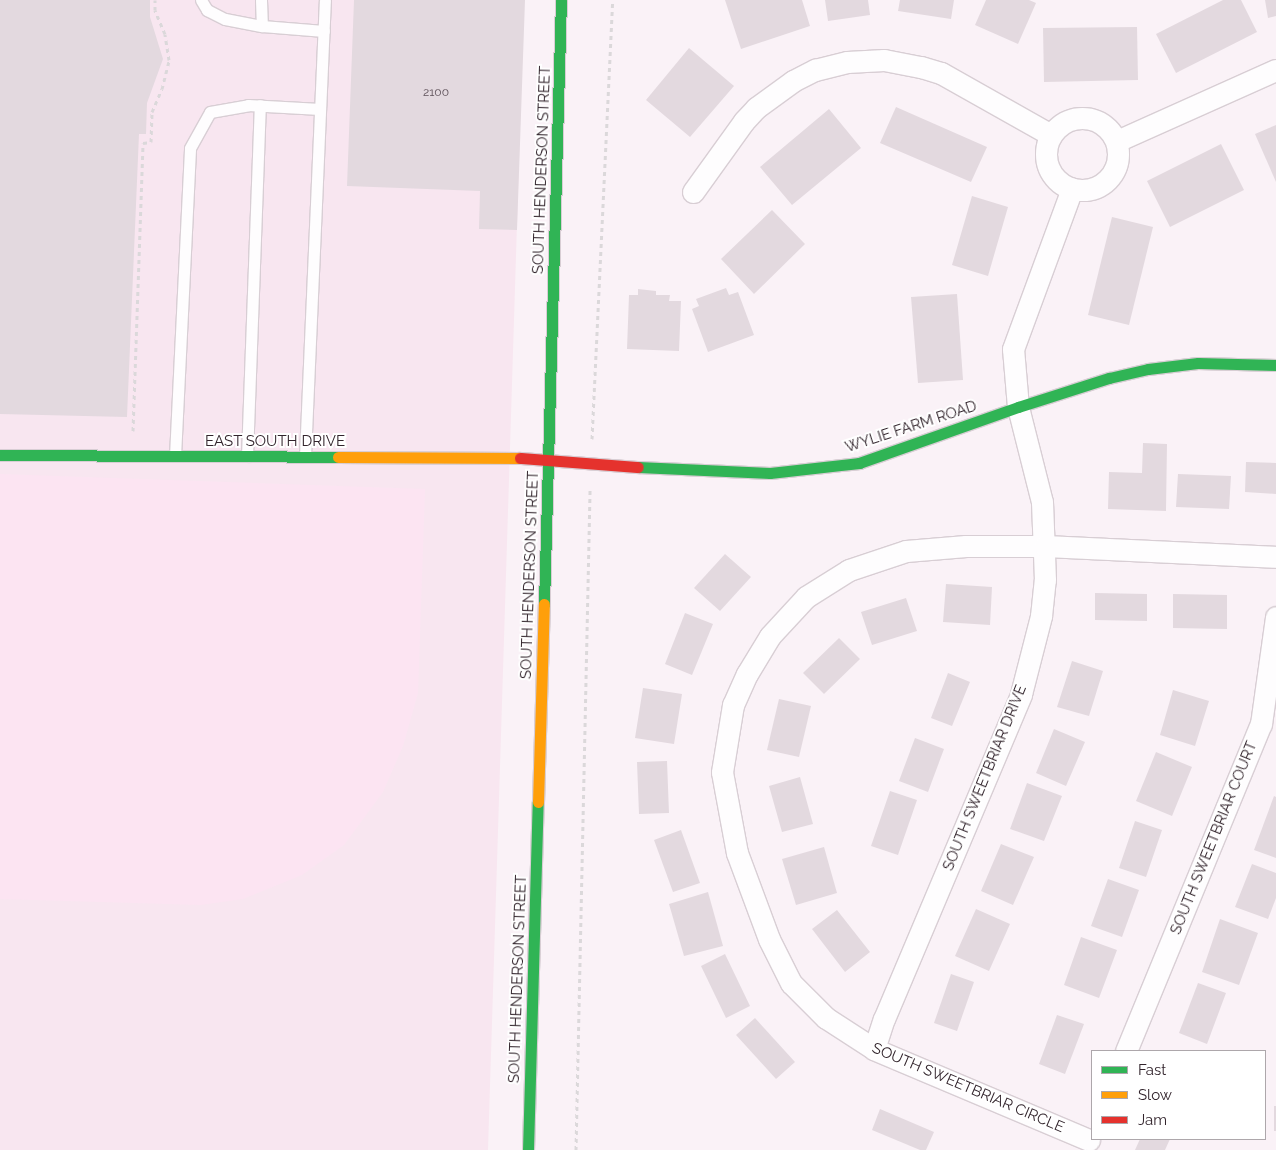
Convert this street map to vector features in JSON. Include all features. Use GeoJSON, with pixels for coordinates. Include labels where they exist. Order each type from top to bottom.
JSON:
{"type":"FeatureCollection","features":[{"type":"Feature","properties":{"kind":"street","name":"SOUTH HENDERSON STREET"},"geometry":{"type":"LineString","coordinates":[[528,1150],[561,0]]}},
{"type":"Feature","properties":{"kind":"street"},"geometry":{"type":"LineString","coordinates":[[694,192],[744,121],[756,108],[793,80],[815,70],[847,62],[884,60],[941,73],[1051,135]]}},
{"type":"Feature","properties":{"kind":"street"},"geometry":{"type":"LineString","coordinates":[[1117,141],[1276,70]]}},
{"type":"Feature","properties":{"kind":"street"},"geometry":{"type":"LineString","coordinates":[[1092,118],[1111,131],[1117,141],[1119,152],[1118,164],[1113,174],[1105,183],[1089,190],[1072,189],[1054,177],[1048,167],[1046,156],[1051,135],[1059,126],[1069,120],[1092,118]]}},
{"type":"Feature","properties":{"kind":"street","name":"SOUTH SWEETBRIAR DRIVE"},"geometry":{"type":"LineString","coordinates":[[874,1049],[884,1019],[1021,694],[1040,616],[1045,580],[1042,502],[1018,407],[1013,349],[1072,189]]}},
{"type":"Feature","properties":{"kind":"street","name":"WYLIE FARM ROAD"},"geometry":{"type":"LineString","coordinates":[[549,462],[770,472],[831,468],[859,463],[1018,407],[1109,378],[1148,369],[1198,363],[1276,365]]}},
{"type":"Feature","properties":{"kind":"street","name":"EAST SOUTH DRIVE"},"geometry":{"type":"LineString","coordinates":[[0,455],[524,458],[549,462]]}},
{"type":"Feature","properties":{"kind":"street","name":"SOUTH SWEETBRIAR CIRCLE"},"geometry":{"type":"LineString","coordinates":[[1045,546],[966,546],[906,551],[849,570],[806,597],[770,636],[747,674],[733,705],[722,772],[737,853],[769,939],[791,983],[826,1018],[874,1049],[1090,1141]]}},
{"type":"Feature","properties":{"kind":"street"},"geometry":{"type":"LineString","coordinates":[[1045,546],[1276,557]]}},
{"type":"Feature","properties":{"kind":"street","name":"SOUTH SWEETBRIAR COURT"},"geometry":{"type":"LineString","coordinates":[[1126,1050],[1261,724],[1276,617]]}},
{"type":"Feature","properties":{"kind":"lane"},"geometry":{"type":"LineString","coordinates":[[201,0],[207,10],[225,19],[262,26],[324,31]]}},
{"type":"Feature","properties":{"kind":"lane"},"geometry":{"type":"LineString","coordinates":[[262,0],[262,26]]}},
{"type":"Feature","properties":{"kind":"lane"},"geometry":{"type":"LineString","coordinates":[[305,456],[325,0]]}},
{"type":"Feature","properties":{"kind":"lane"},"geometry":{"type":"LineString","coordinates":[[175,457],[190,148],[210,112],[248,105],[320,109]]}},
{"type":"Feature","properties":{"kind":"lane"},"geometry":{"type":"LineString","coordinates":[[247,456],[260,105]]}},
{"type":"Feature","properties":{"kind":"path"},"geometry":{"type":"LineString","coordinates":[[133,439],[143,143],[151,142],[152,112],[162,89],[169,60],[165,34],[155,10],[155,0]]}},
{"type":"Feature","properties":{"kind":"path"},"geometry":{"type":"LineString","coordinates":[[576,1150],[591,465],[613,0]]}},
{"type":"Feature","properties":{"kind":"shaded area"},"geometry":{"type":"Polygon","coordinates":[[[0,0],[524,0],[488,1150],[0,1150],[0,0]]]}},
{"type":"Feature","properties":{"kind":"shaded area"},"geometry":{"type":"Polygon","coordinates":[[[0,474],[425,489],[418,693],[403,746],[383,792],[344,845],[302,875],[243,899],[201,905],[0,899],[0,474]]]}},
{"type":"Feature","properties":{"kind":"building"},"geometry":{"type":"Polygon","coordinates":[[[0,0],[150,0],[150,17],[163,59],[147,103],[146,134],[139,134],[127,417],[0,414],[0,0]]]}},
{"type":"Feature","properties":{"kind":"building"},"geometry":{"type":"Polygon","coordinates":[[[354,0],[525,0],[517,230],[479,229],[480,191],[347,186],[354,0]]]}},
{"type":"Feature","properties":{"kind":"building"},"geometry":{"type":"Polygon","coordinates":[[[725,0],[802,0],[810,26],[741,49],[725,0]]]}},
{"type":"Feature","properties":{"kind":"building"},"geometry":{"type":"Polygon","coordinates":[[[825,0],[868,0],[870,15],[828,21],[825,0]]]}},
{"type":"Feature","properties":{"kind":"building"},"geometry":{"type":"Polygon","coordinates":[[[900,0],[954,0],[951,19],[898,11],[900,0]]]}},
{"type":"Feature","properties":{"kind":"building"},"geometry":{"type":"Polygon","coordinates":[[[986,0],[1029,0],[1036,3],[1018,44],[975,25],[986,0]]]}},
{"type":"Feature","properties":{"kind":"building"},"geometry":{"type":"Polygon","coordinates":[[[1223,0],[1241,0],[1257,32],[1176,73],[1156,34],[1223,0]]]}},
{"type":"Feature","properties":{"kind":"building"},"geometry":{"type":"Polygon","coordinates":[[[1265,0],[1276,0],[1276,16],[1268,18],[1265,0]]]}},
{"type":"Feature","properties":{"kind":"building"},"geometry":{"type":"Polygon","coordinates":[[[1137,27],[1138,80],[1044,82],[1043,28],[1137,27]]]}},
{"type":"Feature","properties":{"kind":"building"},"geometry":{"type":"Polygon","coordinates":[[[689,48],[734,86],[690,137],[646,100],[689,48]]]}},
{"type":"Feature","properties":{"kind":"building"},"geometry":{"type":"Polygon","coordinates":[[[896,107],[987,147],[971,182],[880,143],[896,107]]]}},
{"type":"Feature","properties":{"kind":"building"},"geometry":{"type":"Polygon","coordinates":[[[829,109],[861,148],[792,205],[760,167],[829,109]]]}},
{"type":"Feature","properties":{"kind":"building"},"geometry":{"type":"Polygon","coordinates":[[[1276,125],[1276,182],[1255,134],[1276,125]]]}},
{"type":"Feature","properties":{"kind":"building"},"geometry":{"type":"Polygon","coordinates":[[[1221,144],[1244,190],[1170,227],[1147,181],[1221,144]]]}},
{"type":"Feature","properties":{"kind":"building"},"geometry":{"type":"Polygon","coordinates":[[[972,196],[1008,207],[988,276],[952,265],[972,196]]]}},
{"type":"Feature","properties":{"kind":"building"},"geometry":{"type":"Polygon","coordinates":[[[772,210],[805,244],[754,294],[721,259],[772,210]]]}},
{"type":"Feature","properties":{"kind":"building"},"geometry":{"type":"Polygon","coordinates":[[[1112,217],[1153,227],[1129,325],[1088,315],[1112,217]]]}},
{"type":"Feature","properties":{"kind":"building"},"geometry":{"type":"Polygon","coordinates":[[[726,288],[729,295],[738,292],[754,335],[708,352],[692,309],[699,306],[696,299],[726,288]]]}},
{"type":"Feature","properties":{"kind":"building"},"geometry":{"type":"Polygon","coordinates":[[[638,289],[656,291],[656,295],[670,295],[669,301],[681,301],[679,351],[627,349],[629,295],[638,295],[638,289]]]}},
{"type":"Feature","properties":{"kind":"building"},"geometry":{"type":"Polygon","coordinates":[[[957,294],[963,380],[918,383],[911,297],[957,294]]]}},
{"type":"Feature","properties":{"kind":"building"},"geometry":{"type":"Polygon","coordinates":[[[1143,443],[1167,444],[1166,511],[1108,509],[1109,472],[1142,473],[1143,443]]]}},
{"type":"Feature","properties":{"kind":"building"},"geometry":{"type":"Polygon","coordinates":[[[1246,462],[1276,463],[1276,494],[1245,492],[1246,462]]]}},
{"type":"Feature","properties":{"kind":"building"},"geometry":{"type":"Polygon","coordinates":[[[1178,474],[1231,476],[1229,509],[1176,507],[1178,474]]]}},
{"type":"Feature","properties":{"kind":"building"},"geometry":{"type":"Polygon","coordinates":[[[725,554],[751,577],[720,611],[694,588],[725,554]]]}},
{"type":"Feature","properties":{"kind":"building"},"geometry":{"type":"Polygon","coordinates":[[[946,584],[992,587],[990,625],[943,622],[946,584]]]}},
{"type":"Feature","properties":{"kind":"building"},"geometry":{"type":"Polygon","coordinates":[[[1095,593],[1147,594],[1147,621],[1095,620],[1095,593]]]}},
{"type":"Feature","properties":{"kind":"building"},"geometry":{"type":"Polygon","coordinates":[[[1173,594],[1227,595],[1227,629],[1173,628],[1173,594]]]}},
{"type":"Feature","properties":{"kind":"building"},"geometry":{"type":"Polygon","coordinates":[[[906,598],[917,631],[872,645],[861,612],[906,598]]]}},
{"type":"Feature","properties":{"kind":"building"},"geometry":{"type":"Polygon","coordinates":[[[685,613],[713,624],[692,675],[665,664],[685,613]]]}},
{"type":"Feature","properties":{"kind":"building"},"geometry":{"type":"Polygon","coordinates":[[[839,638],[860,659],[824,694],[803,673],[839,638]]]}},
{"type":"Feature","properties":{"kind":"building"},"geometry":{"type":"Polygon","coordinates":[[[1072,661],[1103,671],[1089,716],[1057,707],[1072,661]]]}},
{"type":"Feature","properties":{"kind":"building"},"geometry":{"type":"Polygon","coordinates":[[[948,673],[970,682],[952,726],[931,718],[948,673]]]}},
{"type":"Feature","properties":{"kind":"building"},"geometry":{"type":"Polygon","coordinates":[[[643,688],[682,694],[674,744],[635,738],[643,688]]]}},
{"type":"Feature","properties":{"kind":"building"},"geometry":{"type":"Polygon","coordinates":[[[1173,690],[1209,701],[1195,746],[1160,735],[1173,690]]]}},
{"type":"Feature","properties":{"kind":"building"},"geometry":{"type":"Polygon","coordinates":[[[779,699],[811,706],[799,757],[767,750],[779,699]]]}},
{"type":"Feature","properties":{"kind":"building"},"geometry":{"type":"Polygon","coordinates":[[[1054,729],[1085,742],[1066,786],[1036,773],[1054,729]]]}},
{"type":"Feature","properties":{"kind":"building"},"geometry":{"type":"Polygon","coordinates":[[[915,738],[944,749],[928,792],[899,781],[915,738]]]}},
{"type":"Feature","properties":{"kind":"building"},"geometry":{"type":"Polygon","coordinates":[[[1156,752],[1192,767],[1172,816],[1136,801],[1156,752]]]}},
{"type":"Feature","properties":{"kind":"building"},"geometry":{"type":"Polygon","coordinates":[[[667,761],[669,813],[639,814],[637,762],[667,761]]]}},
{"type":"Feature","properties":{"kind":"building"},"geometry":{"type":"Polygon","coordinates":[[[800,777],[813,824],[782,832],[769,786],[800,777]]]}},
{"type":"Feature","properties":{"kind":"building"},"geometry":{"type":"Polygon","coordinates":[[[1027,783],[1062,796],[1044,841],[1010,829],[1027,783]]]}},
{"type":"Feature","properties":{"kind":"building"},"geometry":{"type":"Polygon","coordinates":[[[890,791],[917,800],[898,855],[871,846],[890,791]]]}},
{"type":"Feature","properties":{"kind":"building"},"geometry":{"type":"Polygon","coordinates":[[[1274,796],[1276,797],[1276,858],[1254,850],[1274,796]]]}},
{"type":"Feature","properties":{"kind":"building"},"geometry":{"type":"Polygon","coordinates":[[[1135,821],[1162,830],[1146,877],[1119,868],[1135,821]]]}},
{"type":"Feature","properties":{"kind":"building"},"geometry":{"type":"Polygon","coordinates":[[[681,830],[700,883],[673,892],[654,840],[681,830]]]}},
{"type":"Feature","properties":{"kind":"building"},"geometry":{"type":"Polygon","coordinates":[[[1001,844],[1034,857],[1013,905],[981,891],[1001,844]]]}},
{"type":"Feature","properties":{"kind":"building"},"geometry":{"type":"Polygon","coordinates":[[[824,847],[837,893],[796,905],[782,859],[824,847]]]}},
{"type":"Feature","properties":{"kind":"building"},"geometry":{"type":"Polygon","coordinates":[[[1252,864],[1276,873],[1276,898],[1268,919],[1235,907],[1252,864]]]}},
{"type":"Feature","properties":{"kind":"building"},"geometry":{"type":"Polygon","coordinates":[[[1108,879],[1139,890],[1122,937],[1091,926],[1108,879]]]}},
{"type":"Feature","properties":{"kind":"building"},"geometry":{"type":"Polygon","coordinates":[[[708,892],[723,946],[684,956],[669,904],[708,892]]]}},
{"type":"Feature","properties":{"kind":"building"},"geometry":{"type":"Polygon","coordinates":[[[976,909],[1010,924],[989,971],[955,956],[976,909]]]}},
{"type":"Feature","properties":{"kind":"building"},"geometry":{"type":"Polygon","coordinates":[[[837,910],[870,952],[845,972],[812,929],[837,910]]]}},
{"type":"Feature","properties":{"kind":"building"},"geometry":{"type":"Polygon","coordinates":[[[1220,919],[1258,933],[1239,985],[1202,972],[1220,919]]]}},
{"type":"Feature","properties":{"kind":"building"},"geometry":{"type":"Polygon","coordinates":[[[1081,937],[1117,950],[1099,998],[1064,985],[1081,937]]]}},
{"type":"Feature","properties":{"kind":"building"},"geometry":{"type":"Polygon","coordinates":[[[725,954],[750,1006],[726,1018],[701,966],[725,954]]]}},
{"type":"Feature","properties":{"kind":"building"},"geometry":{"type":"Polygon","coordinates":[[[951,974],[974,982],[957,1031],[934,1023],[951,974]]]}},
{"type":"Feature","properties":{"kind":"building"},"geometry":{"type":"Polygon","coordinates":[[[1198,983],[1226,993],[1207,1044],[1179,1033],[1198,983]]]}},
{"type":"Feature","properties":{"kind":"building"},"geometry":{"type":"Polygon","coordinates":[[[1057,1015],[1084,1024],[1065,1074],[1039,1064],[1057,1015]]]}},
{"type":"Feature","properties":{"kind":"building"},"geometry":{"type":"Polygon","coordinates":[[[755,1018],[795,1062],[776,1079],[736,1035],[755,1018]]]}},
{"type":"Feature","properties":{"kind":"building"},"geometry":{"type":"Polygon","coordinates":[[[1274,1106],[1276,1106],[1276,1131],[1274,1131],[1274,1106]]]}},
{"type":"Feature","properties":{"kind":"building"},"geometry":{"type":"Polygon","coordinates":[[[880,1109],[934,1132],[926,1150],[920,1150],[872,1130],[880,1109]]]}},
{"type":"Feature","properties":{"kind":"building"},"geometry":{"type":"Polygon","coordinates":[[[1140,1140],[1170,1140],[1165,1150],[1135,1150],[1140,1140]]]}},
{"type":"Feature","properties":{"kind":"traffic: fast"},"geometry":{"type":"LineString","coordinates":[[544,604],[561,0]]}},
{"type":"Feature","properties":{"kind":"traffic: fast"},"geometry":{"type":"LineString","coordinates":[[638,467],[770,473],[859,463],[1018,407],[1109,378],[1148,369],[1198,363],[1276,365]]}},
{"type":"Feature","properties":{"kind":"traffic: fast"},"geometry":{"type":"LineString","coordinates":[[0,455],[338,457]]}},
{"type":"Feature","properties":{"kind":"traffic: fast"},"geometry":{"type":"LineString","coordinates":[[528,1150],[538,802]]}},
{"type":"Feature","properties":{"kind":"traffic: slow"},"geometry":{"type":"LineString","coordinates":[[338,457],[520,458]]}},
{"type":"Feature","properties":{"kind":"traffic: slow"},"geometry":{"type":"LineString","coordinates":[[538,802],[544,604]]}},
{"type":"Feature","properties":{"kind":"traffic: jam"},"geometry":{"type":"LineString","coordinates":[[520,458],[638,467]]}}]}
